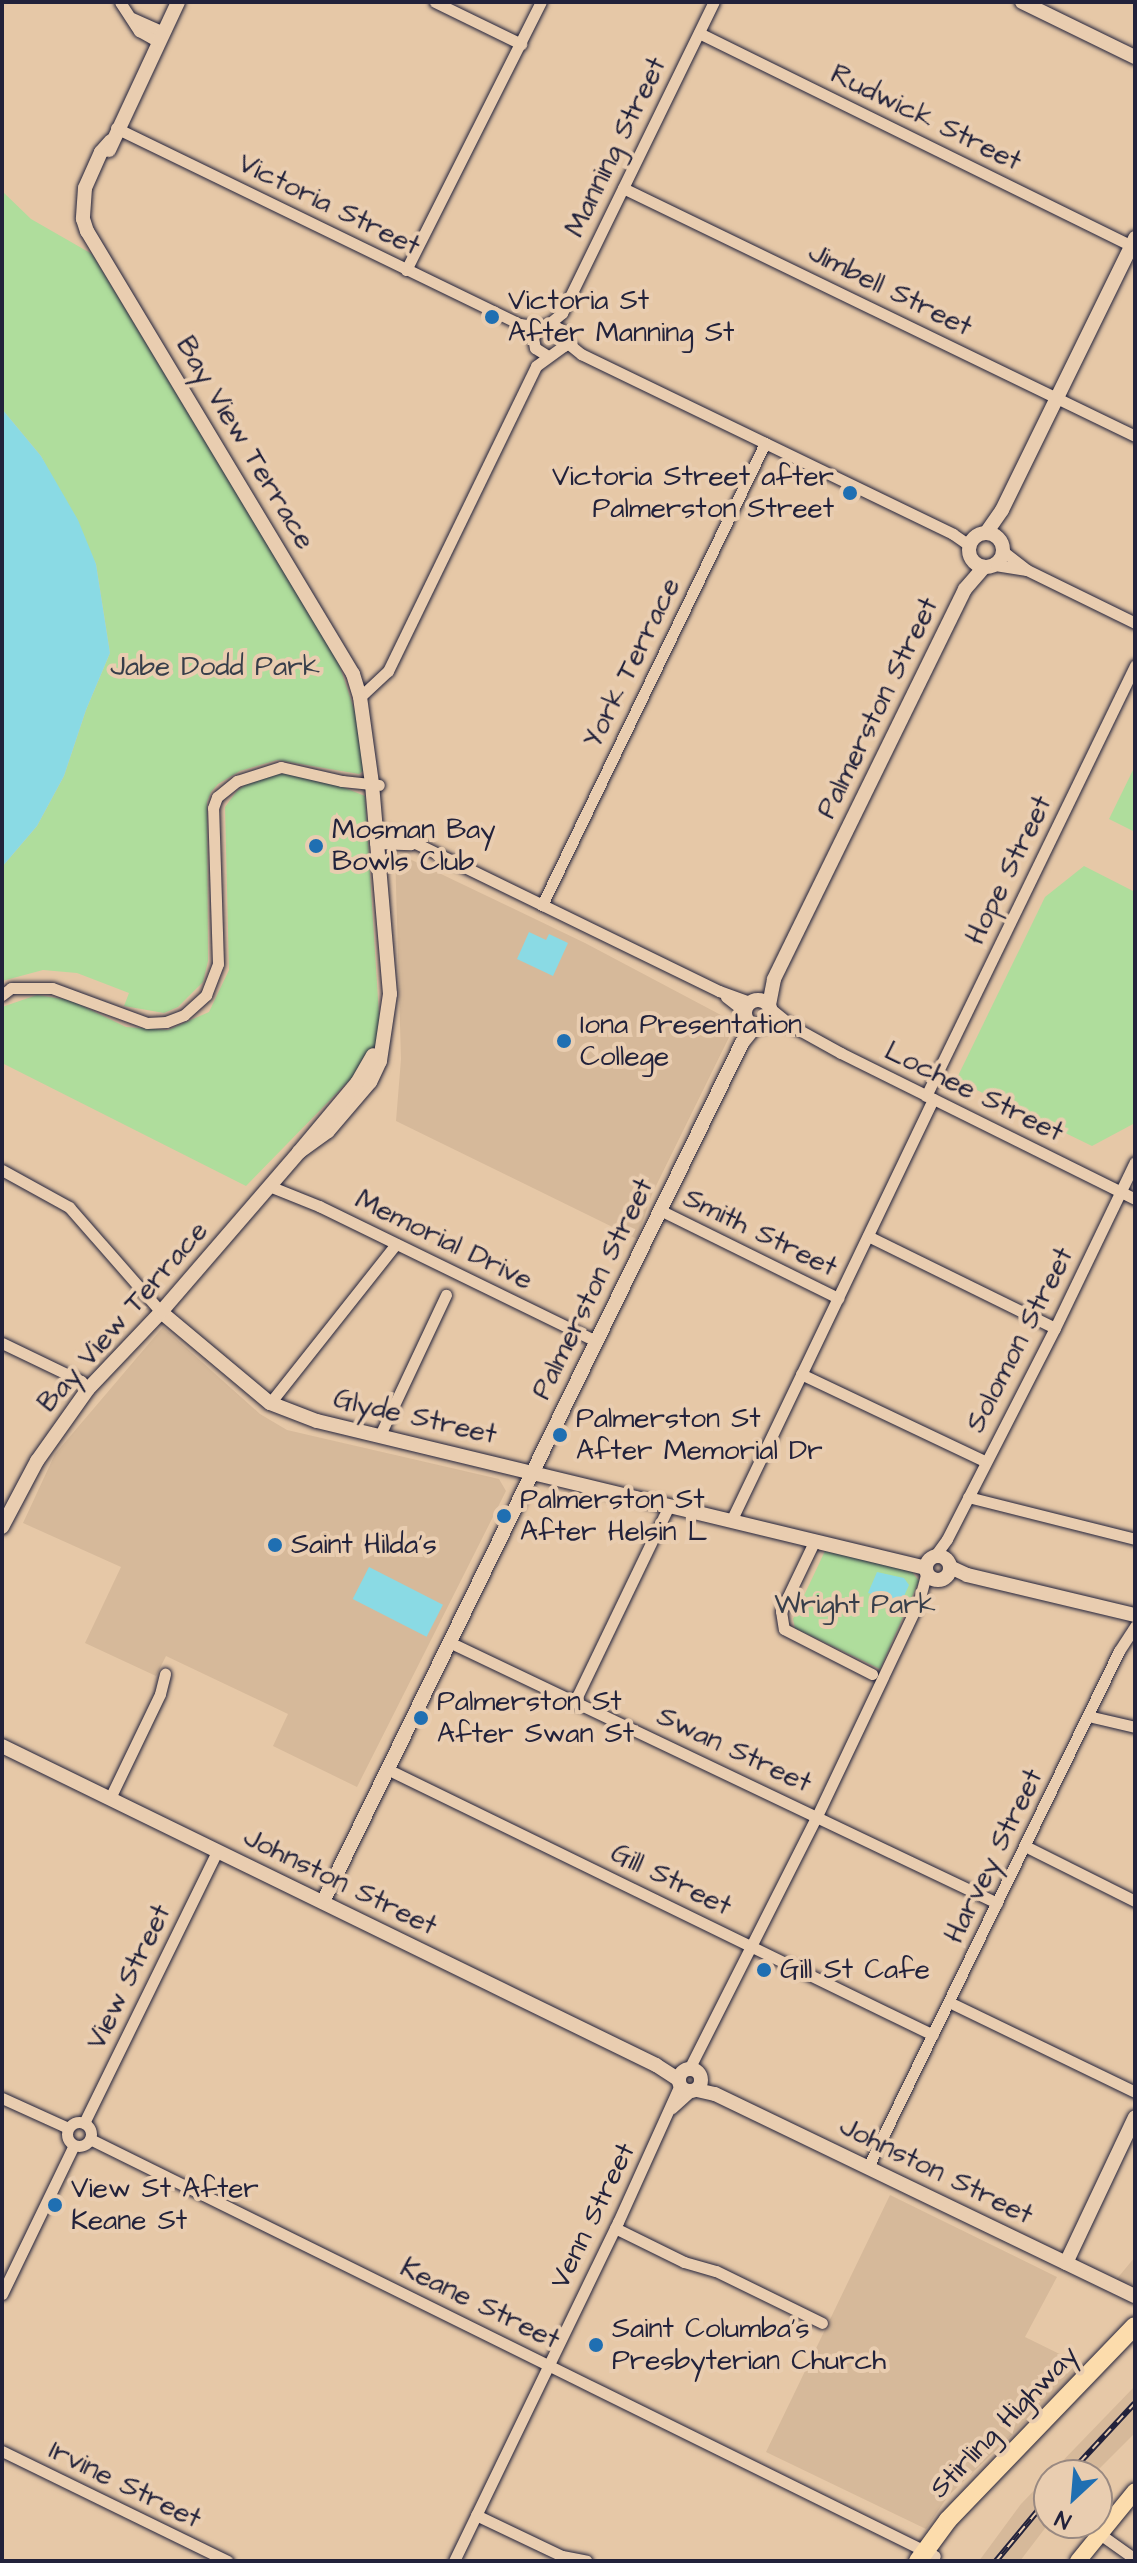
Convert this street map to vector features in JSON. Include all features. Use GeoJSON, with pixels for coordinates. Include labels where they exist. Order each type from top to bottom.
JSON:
{"type":"FeatureCollection","features":[{"type":"Feature","properties":{"kind":"highway","name":"Stirling Highway"},"geometry":{"type":"LineString","coordinates":[[927,2557],[948,2520],[1135,2326]]}},
{"type":"Feature","properties":{"kind":"highway","name":"Stirling Highway"},"geometry":{"type":"LineString","coordinates":[[927,2557],[1135,2342]]}},
{"type":"Feature","properties":{"kind":"main road"},"geometry":{"type":"LineString","coordinates":[[1113,2515],[1135,2491]]}},
{"type":"Feature","properties":{"kind":"main road"},"geometry":{"type":"LineString","coordinates":[[1078,2561],[1092,2539]]}},
{"type":"Feature","properties":{"kind":"street"},"geometry":{"type":"LineString","coordinates":[[120,2],[139,31],[161,37]]}},
{"type":"Feature","properties":{"kind":"street","name":"Bay View Terrace"},"geometry":{"type":"LineString","coordinates":[[2,1527],[37,1461],[88,1389],[161,1312],[357,1083],[369,1064],[385,1021],[390,994],[375,779],[361,687],[93,238],[87,205],[90,172],[114,134],[178,2]]}},
{"type":"Feature","properties":{"kind":"street"},"geometry":{"type":"LineString","coordinates":[[435,2],[521,44]]}},
{"type":"Feature","properties":{"kind":"street"},"geometry":{"type":"LineString","coordinates":[[406,270],[541,2]]}},
{"type":"Feature","properties":{"kind":"street","name":"Manning Street"},"geometry":{"type":"LineString","coordinates":[[539,334],[562,313],[714,2]]}},
{"type":"Feature","properties":{"kind":"street"},"geometry":{"type":"LineString","coordinates":[[1022,2],[1135,57]]}},
{"type":"Feature","properties":{"kind":"street","name":"Rudwick Street"},"geometry":{"type":"LineString","coordinates":[[699,33],[1134,244]]}},
{"type":"Feature","properties":{"kind":"street","name":"Victoria Street"},"geometry":{"type":"LineString","coordinates":[[114,134],[539,334]]}},
{"type":"Feature","properties":{"kind":"street","name":"Jimbell Street"},"geometry":{"type":"LineString","coordinates":[[623,188],[1135,436]]}},
{"type":"Feature","properties":{"kind":"street","name":"Palmerston Street"},"geometry":{"type":"LineString","coordinates":[[323,1902],[965,589],[984,544],[1134,244]]}},
{"type":"Feature","properties":{"kind":"street","name":"Manning Street"},"geometry":{"type":"LineString","coordinates":[[562,313],[564,336]]}},
{"type":"Feature","properties":{"kind":"street"},"geometry":{"type":"LineString","coordinates":[[361,687],[388,671],[536,366],[539,334]]}},
{"type":"Feature","properties":{"kind":"street"},"geometry":{"type":"LineString","coordinates":[[539,334],[564,336],[581,354],[953,534],[984,544],[1027,570],[1135,623]]}},
{"type":"Feature","properties":{"kind":"street"},"geometry":{"type":"LineString","coordinates":[[539,334],[552,354]]}},
{"type":"Feature","properties":{"kind":"street"},"geometry":{"type":"LineString","coordinates":[[536,366],[552,354],[564,336]]}},
{"type":"Feature","properties":{"kind":"street"},"geometry":{"type":"LineString","coordinates":[[552,354],[581,354]]}},
{"type":"Feature","properties":{"kind":"street","name":"York Terrace"},"geometry":{"type":"LineString","coordinates":[[542,905],[765,443]]}},
{"type":"Feature","properties":{"kind":"street"},"geometry":{"type":"LineString","coordinates":[[984,544],[989,566],[1027,570]]}},
{"type":"Feature","properties":{"kind":"street","name":"Palmerston Street"},"geometry":{"type":"LineString","coordinates":[[965,589],[989,566],[984,544]]}},
{"type":"Feature","properties":{"kind":"street","name":"Hope Street"},"geometry":{"type":"LineString","coordinates":[[731,1521],[1135,665]]}},
{"type":"Feature","properties":{"kind":"street"},"geometry":{"type":"LineString","coordinates":[[2,995],[11,988],[52,988],[147,1023],[166,1022],[184,1015],[206,995],[218,964],[213,808],[217,797],[237,781],[269,768],[281,767],[342,781],[375,779]]}},
{"type":"Feature","properties":{"kind":"street","name":"Lochee Street"},"geometry":{"type":"LineString","coordinates":[[378,836],[399,835],[757,1012],[792,1026],[1135,1199]]}},
{"type":"Feature","properties":{"kind":"street","name":"Solomon Street"},"geometry":{"type":"LineString","coordinates":[[690,2080],[698,2053],[817,1816],[937,1567],[984,1461],[1055,1328],[1135,1162]]}},
{"type":"Feature","properties":{"kind":"street","name":"Glyde Street"},"geometry":{"type":"LineString","coordinates":[[2,1170],[69,1207],[161,1312],[270,1403],[317,1421],[1134,1616]]}},
{"type":"Feature","properties":{"kind":"street","name":"Memorial Drive"},"geometry":{"type":"LineString","coordinates":[[269,1186],[319,1206],[596,1341]]}},
{"type":"Feature","properties":{"kind":"street","name":"Smith Street"},"geometry":{"type":"LineString","coordinates":[[660,1210],[838,1298]]}},
{"type":"Feature","properties":{"kind":"street"},"geometry":{"type":"LineString","coordinates":[[868,1236],[1055,1328]]}},
{"type":"Feature","properties":{"kind":"street"},"geometry":{"type":"LineString","coordinates":[[270,1403],[396,1244]]}},
{"type":"Feature","properties":{"kind":"street"},"geometry":{"type":"LineString","coordinates":[[380,1435],[446,1295]]}},
{"type":"Feature","properties":{"kind":"street"},"geometry":{"type":"LineString","coordinates":[[2,1343],[81,1381],[88,1389]]}},
{"type":"Feature","properties":{"kind":"street"},"geometry":{"type":"LineString","coordinates":[[801,1374],[984,1461]]}},
{"type":"Feature","properties":{"kind":"street"},"geometry":{"type":"LineString","coordinates":[[968,1497],[1135,1539]]}},
{"type":"Feature","properties":{"kind":"street"},"geometry":{"type":"LineString","coordinates":[[575,1701],[669,1506]]}},
{"type":"Feature","properties":{"kind":"street"},"geometry":{"type":"LineString","coordinates":[[815,1540],[781,1611],[784,1629],[872,1674]]}},
{"type":"Feature","properties":{"kind":"street","name":"Harvey Street"},"geometry":{"type":"LineString","coordinates":[[868,2167],[1134,1616]]}},
{"type":"Feature","properties":{"kind":"street","name":"Swan Street"},"geometry":{"type":"LineString","coordinates":[[449,1642],[997,1903]]}},
{"type":"Feature","properties":{"kind":"street"},"geometry":{"type":"LineString","coordinates":[[110,1798],[160,1694],[165,1674]]}},
{"type":"Feature","properties":{"kind":"street"},"geometry":{"type":"LineString","coordinates":[[1088,1716],[1135,1727]]}},
{"type":"Feature","properties":{"kind":"street","name":"Johnston Street"},"geometry":{"type":"LineString","coordinates":[[2,1746],[1135,2296]]}},
{"type":"Feature","properties":{"kind":"street","name":"Gill Street"},"geometry":{"type":"LineString","coordinates":[[387,1769],[933,2035]]}},
{"type":"Feature","properties":{"kind":"street"},"geometry":{"type":"LineString","coordinates":[[1025,1846],[1135,1901]]}},
{"type":"Feature","properties":{"kind":"street","name":"View Street"},"geometry":{"type":"LineString","coordinates":[[84,2123],[217,1851]]}},
{"type":"Feature","properties":{"kind":"street"},"geometry":{"type":"LineString","coordinates":[[949,2002],[1135,2092]]}},
{"type":"Feature","properties":{"kind":"street","name":"Venn Street"},"geometry":{"type":"LineString","coordinates":[[454,2561],[671,2108],[690,2080]]}},
{"type":"Feature","properties":{"kind":"street"},"geometry":{"type":"LineString","coordinates":[[2,2098],[68,2128]]}},
{"type":"Feature","properties":{"kind":"street"},"geometry":{"type":"LineString","coordinates":[[1066,2263],[1135,2117]]}},
{"type":"Feature","properties":{"kind":"street"},"geometry":{"type":"LineString","coordinates":[[73,2123],[84,2123],[90,2128],[90,2139],[81,2146],[74,2145],[68,2139],[68,2128],[73,2123]]}},
{"type":"Feature","properties":{"kind":"street","name":"Keane Street"},"geometry":{"type":"LineString","coordinates":[[90,2139],[549,2364],[927,2557]]}},
{"type":"Feature","properties":{"kind":"street"},"geometry":{"type":"LineString","coordinates":[[2,2294],[74,2145]]}},
{"type":"Feature","properties":{"kind":"street"},"geometry":{"type":"LineString","coordinates":[[615,2228],[684,2262],[716,2271],[822,2323]]}},
{"type":"Feature","properties":{"kind":"street","name":"Irvine Street"},"geometry":{"type":"LineString","coordinates":[[2,2451],[228,2561]]}},
{"type":"Feature","properties":{"kind":"street"},"geometry":{"type":"LineString","coordinates":[[476,2515],[562,2556],[587,2561]]}},
{"type":"Feature","properties":{"kind":"street"},"geometry":{"type":"LineString","coordinates":[[1107,2539],[1135,2559]]}},
{"type":"Feature","properties":{"kind":"shaded area","name":"Iona Presentation College"},"geometry":{"type":"Polygon","coordinates":[[[395,852],[585,943],[736,1023],[652,1194],[637,1239],[396,1121],[401,1059],[395,852]]]}},
{"type":"Feature","properties":{"kind":"shaded area","name":"Saint Hilda's"},"geometry":{"type":"Polygon","coordinates":[[[163,1327],[260,1414],[287,1430],[499,1479],[506,1491],[357,1787],[273,1746],[288,1714],[166,1656],[156,1676],[85,1643],[121,1567],[23,1523],[55,1454],[163,1327]]]}},
{"type":"Feature","properties":{"kind":"shaded area"},"geometry":{"type":"Polygon","coordinates":[[[890,2195],[1057,2277],[1025,2337],[1084,2366],[948,2496],[926,2529],[766,2452],[890,2195]]]}},
{"type":"Feature","properties":{"kind":"shaded area"},"geometry":{"type":"Polygon","coordinates":[[[1135,2257],[1135,2285],[1115,2281],[1135,2257]]]}},
{"type":"Feature","properties":{"kind":"shaded area"},"geometry":{"type":"Polygon","coordinates":[[[1135,2386],[1135,2433],[1109,2459],[1064,2459],[1135,2386]]]}},
{"type":"Feature","properties":{"kind":"shaded area"},"geometry":{"type":"Polygon","coordinates":[[[1033,2492],[1033,2539],[1037,2539],[1020,2561],[979,2561],[1033,2492]]]}},
{"type":"Feature","properties":{"kind":"green space","name":"Jabe Dodd Park"},"geometry":{"type":"Polygon","coordinates":[[[2,191],[31,219],[92,254],[338,661],[359,724],[366,769],[359,774],[277,760],[240,771],[211,792],[207,802],[208,961],[203,982],[178,1007],[164,1013],[124,1006],[129,993],[77,973],[43,970],[2,981],[2,867],[37,826],[64,776],[86,710],[110,653],[96,564],[41,456],[2,409],[2,191]]]}},
{"type":"Feature","properties":{"kind":"green space"},"geometry":{"type":"Polygon","coordinates":[[[1135,766],[1135,832],[1109,819],[1135,766]]]}},
{"type":"Feature","properties":{"kind":"green space"},"geometry":{"type":"Polygon","coordinates":[[[273,773],[291,774],[340,786],[365,796],[380,1030],[371,1058],[246,1186],[2,1063],[2,1007],[37,995],[70,1000],[126,1027],[168,1030],[209,1012],[229,970],[225,807],[237,791],[253,779],[273,773]]]}},
{"type":"Feature","properties":{"kind":"green space"},"geometry":{"type":"Polygon","coordinates":[[[1084,866],[1135,892],[1135,1123],[1092,1146],[956,1080],[1045,897],[1084,866]]]}},
{"type":"Feature","properties":{"kind":"green space","name":"Wright Park"},"geometry":{"type":"Polygon","coordinates":[[[825,1551],[909,1568],[919,1581],[880,1669],[795,1628],[793,1619],[825,1551]]]}},
{"type":"Feature","properties":{"kind":"water"},"geometry":{"type":"Polygon","coordinates":[[[2,409],[41,456],[78,520],[96,564],[110,653],[86,710],[64,776],[37,826],[2,867],[2,409]]]}},
{"type":"Feature","properties":{"kind":"water"},"geometry":{"type":"Polygon","coordinates":[[[529,932],[546,940],[549,934],[568,943],[553,976],[517,959],[529,932]]]}},
{"type":"Feature","properties":{"kind":"water"},"geometry":{"type":"Polygon","coordinates":[[[369,1567],[443,1605],[427,1637],[353,1599],[369,1567]]]}},
{"type":"Feature","properties":{"kind":"water"},"geometry":{"type":"Polygon","coordinates":[[[877,1572],[904,1578],[909,1585],[901,1603],[868,1593],[877,1572]]]}},
{"type":"Feature","properties":{"kind":"railway"},"geometry":{"type":"LineString","coordinates":[[1083,2459],[1135,2403]]}},
{"type":"Feature","properties":{"kind":"railway"},"geometry":{"type":"LineString","coordinates":[[996,2561],[1033,2516]]}},
{"type":"Feature","properties":{"kind":"place","name":"Victoria St After Manning St"},"geometry":{"type":"Point","coordinates":[492,317]}},
{"type":"Feature","properties":{"kind":"place","name":"Victoria Street after Palmerston Street"},"geometry":{"type":"Point","coordinates":[850,493]}},
{"type":"Feature","properties":{"kind":"place","name":"Mosman Bay Bowls Club"},"geometry":{"type":"Point","coordinates":[316,846]}},
{"type":"Feature","properties":{"kind":"place","name":"Iona Presentation College"},"geometry":{"type":"Point","coordinates":[564,1041]}},
{"type":"Feature","properties":{"kind":"place","name":"Palmerston St After Memorial Dr"},"geometry":{"type":"Point","coordinates":[560,1435]}},
{"type":"Feature","properties":{"kind":"place","name":"Palmerston St After Helsin L"},"geometry":{"type":"Point","coordinates":[504,1516]}},
{"type":"Feature","properties":{"kind":"place","name":"Saint Hilda's"},"geometry":{"type":"Point","coordinates":[275,1545]}},
{"type":"Feature","properties":{"kind":"place","name":"Palmerston St After Swan St"},"geometry":{"type":"Point","coordinates":[421,1718]}},
{"type":"Feature","properties":{"kind":"place","name":"Gill St Cafe"},"geometry":{"type":"Point","coordinates":[764,1970]}},
{"type":"Feature","properties":{"kind":"place","name":"View St After Keane St"},"geometry":{"type":"Point","coordinates":[55,2205]}},
{"type":"Feature","properties":{"kind":"place","name":"Saint Columba's Presbyterian Church"},"geometry":{"type":"Point","coordinates":[596,2345]}}]}
